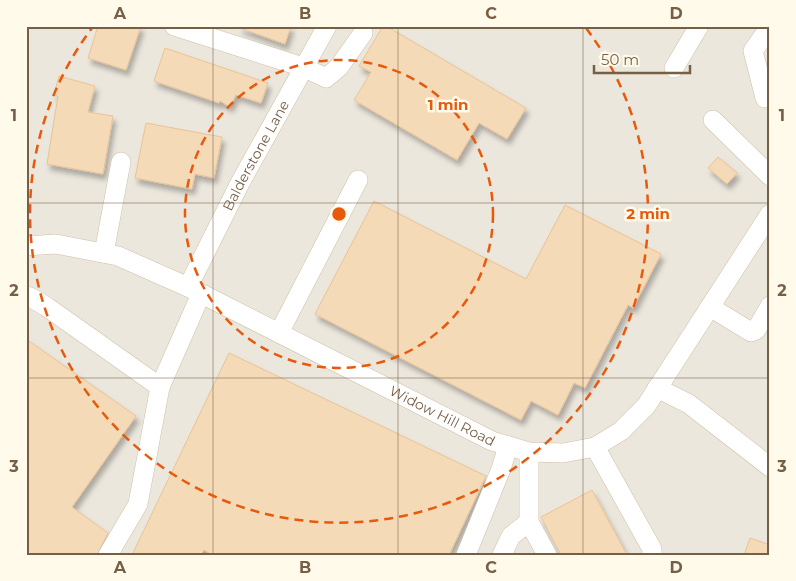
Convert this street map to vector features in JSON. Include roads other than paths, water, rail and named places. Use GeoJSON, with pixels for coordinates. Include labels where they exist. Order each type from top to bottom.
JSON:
{"type":"FeatureCollection","features":[{"type":"Feature","properties":{"kind":"street"},"geometry":{"type":"LineString","coordinates":[[174,26],[303,67],[326,78],[339,67],[363,33]]}},
{"type":"Feature","properties":{"kind":"street","name":"Balderstone Lane"},"geometry":{"type":"LineString","coordinates":[[108,555],[138,504],[160,387],[195,290],[240,183],[326,26]]}},
{"type":"Feature","properties":{"kind":"street"},"geometry":{"type":"LineString","coordinates":[[674,68],[699,26]]}},
{"type":"Feature","properties":{"kind":"street"},"geometry":{"type":"LineString","coordinates":[[765,98],[754,51],[769,28]]}},
{"type":"Feature","properties":{"kind":"street"},"geometry":{"type":"LineString","coordinates":[[713,120],[770,176]]}},
{"type":"Feature","properties":{"kind":"street"},"geometry":{"type":"LineString","coordinates":[[104,253],[121,162]]}},
{"type":"Feature","properties":{"kind":"street"},"geometry":{"type":"LineString","coordinates":[[279,333],[358,180]]}},
{"type":"Feature","properties":{"kind":"street","name":"Widow Hill Road"},"geometry":{"type":"LineString","coordinates":[[26,246],[56,244],[118,256],[195,290],[492,441],[529,452],[563,454],[594,447],[621,431],[646,406],[770,214]]}},
{"type":"Feature","properties":{"kind":"street"},"geometry":{"type":"LineString","coordinates":[[26,296],[30,296],[47,307],[160,387]]}},
{"type":"Feature","properties":{"kind":"street"},"geometry":{"type":"LineString","coordinates":[[710,307],[751,332],[756,330],[770,306]]}},
{"type":"Feature","properties":{"kind":"street"},"geometry":{"type":"LineString","coordinates":[[657,388],[689,404],[770,466]]}},
{"type":"Feature","properties":{"kind":"street"},"geometry":{"type":"LineString","coordinates":[[466,555],[501,469],[508,446]]}},
{"type":"Feature","properties":{"kind":"street"},"geometry":{"type":"LineString","coordinates":[[594,447],[652,549],[652,555]]}},
{"type":"Feature","properties":{"kind":"street"},"geometry":{"type":"LineString","coordinates":[[529,452],[529,522],[547,555]]}},
{"type":"Feature","properties":{"kind":"street"},"geometry":{"type":"LineString","coordinates":[[502,555],[511,536],[529,522]]}}]}
